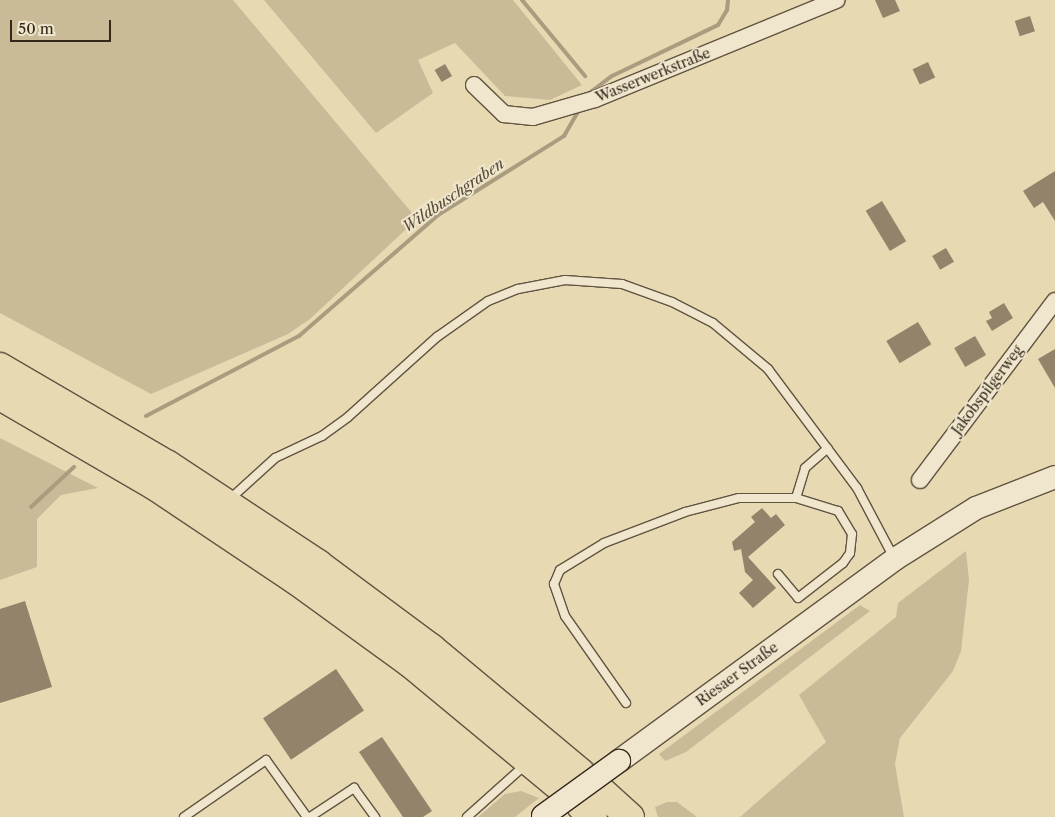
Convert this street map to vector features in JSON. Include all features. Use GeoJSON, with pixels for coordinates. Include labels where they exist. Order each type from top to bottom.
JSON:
{"type":"FeatureCollection","features":[{"type":"Feature","properties":{"kind":"highway"},"geometry":{"type":"LineString","coordinates":[[0,367],[226,502],[431,648],[583,795]]}},
{"type":"Feature","properties":{"kind":"highway"},"geometry":{"type":"LineString","coordinates":[[0,396],[155,486],[297,580],[410,663],[530,760],[583,795],[630,817]]}},
{"type":"Feature","properties":{"kind":"main road","name":"Riesaer Straße"},"geometry":{"type":"LineString","coordinates":[[542,816],[894,559],[976,508],[1055,476]]}},
{"type":"Feature","properties":{"kind":"street","name":"Wasserwerkstraße"},"geometry":{"type":"LineString","coordinates":[[474,85],[504,114],[533,117],[595,99],[836,0]]}},
{"type":"Feature","properties":{"kind":"street","name":"Jakobspilgerweg"},"geometry":{"type":"LineString","coordinates":[[920,480],[1055,301]]}},
{"type":"Feature","properties":{"kind":"lane"},"geometry":{"type":"LineString","coordinates":[[226,502],[275,458],[322,436],[348,417],[437,337],[488,301],[518,289],[565,280],[622,284],[672,302],[713,323],[768,369],[857,488],[894,559]]}},
{"type":"Feature","properties":{"kind":"lane"},"geometry":{"type":"LineString","coordinates":[[796,498],[805,468],[828,448]]}},
{"type":"Feature","properties":{"kind":"lane"},"geometry":{"type":"LineString","coordinates":[[626,702],[565,616],[554,584],[560,570],[604,543],[685,512],[739,498],[796,498],[838,511],[848,523],[852,543],[843,564],[798,598],[778,574]]}},
{"type":"Feature","properties":{"kind":"lane"},"geometry":{"type":"LineString","coordinates":[[184,817],[266,760],[309,817],[354,788],[375,817]]}},
{"type":"Feature","properties":{"kind":"lane"},"geometry":{"type":"LineString","coordinates":[[467,817],[530,760]]}},
{"type":"Feature","properties":{"kind":"shaded area"},"geometry":{"type":"Polygon","coordinates":[[[0,0],[233,0],[417,219],[310,319],[288,334],[151,394],[0,313],[0,0]]]}},
{"type":"Feature","properties":{"kind":"shaded area"},"geometry":{"type":"Polygon","coordinates":[[[264,0],[513,0],[582,85],[550,100],[505,96],[455,43],[418,60],[433,93],[376,133],[264,0]]]}},
{"type":"Feature","properties":{"kind":"shaded area"},"geometry":{"type":"Polygon","coordinates":[[[0,438],[98,488],[61,495],[37,519],[37,567],[0,580],[0,438]]]}},
{"type":"Feature","properties":{"kind":"shaded area"},"geometry":{"type":"Polygon","coordinates":[[[966,551],[969,580],[961,651],[953,671],[900,738],[895,764],[904,817],[740,817],[826,742],[799,695],[896,617],[898,603],[966,551]]]}},
{"type":"Feature","properties":{"kind":"shaded area"},"geometry":{"type":"Polygon","coordinates":[[[860,605],[870,611],[686,752],[665,761],[659,754],[860,605]]]}},
{"type":"Feature","properties":{"kind":"shaded area"},"geometry":{"type":"Polygon","coordinates":[[[521,791],[539,798],[515,817],[478,817],[505,794],[521,791]]]}},
{"type":"Feature","properties":{"kind":"shaded area"},"geometry":{"type":"Polygon","coordinates":[[[667,802],[677,802],[697,817],[658,817],[655,807],[667,802]]]}},
{"type":"Feature","properties":{"kind":"building"},"geometry":{"type":"Polygon","coordinates":[[[875,0],[895,0],[900,11],[883,18],[875,0]]]}},
{"type":"Feature","properties":{"kind":"building"},"geometry":{"type":"Polygon","coordinates":[[[1030,16],[1035,31],[1020,36],[1015,21],[1030,16]]]}},
{"type":"Feature","properties":{"kind":"building"},"geometry":{"type":"Polygon","coordinates":[[[928,62],[935,77],[920,85],[913,69],[928,62]]]}},
{"type":"Feature","properties":{"kind":"building"},"geometry":{"type":"Polygon","coordinates":[[[445,64],[452,76],[442,82],[435,70],[445,64]]]}},
{"type":"Feature","properties":{"kind":"building"},"geometry":{"type":"Polygon","coordinates":[[[1055,171],[1055,221],[1043,202],[1034,208],[1023,191],[1055,171]]]}},
{"type":"Feature","properties":{"kind":"building"},"geometry":{"type":"Polygon","coordinates":[[[882,201],[906,241],[890,251],[866,211],[882,201]]]}},
{"type":"Feature","properties":{"kind":"building"},"geometry":{"type":"Polygon","coordinates":[[[946,248],[954,262],[940,270],[932,256],[946,248]]]}},
{"type":"Feature","properties":{"kind":"building"},"geometry":{"type":"Polygon","coordinates":[[[1004,303],[1013,318],[992,331],[986,321],[992,318],[989,312],[1004,303]]]}},
{"type":"Feature","properties":{"kind":"building"},"geometry":{"type":"Polygon","coordinates":[[[918,322],[931,344],[900,363],[886,341],[918,322]]]}},
{"type":"Feature","properties":{"kind":"building"},"geometry":{"type":"Polygon","coordinates":[[[975,336],[986,355],[965,367],[954,348],[975,336]]]}},
{"type":"Feature","properties":{"kind":"building"},"geometry":{"type":"Polygon","coordinates":[[[1055,349],[1055,388],[1038,359],[1055,349]]]}},
{"type":"Feature","properties":{"kind":"building"},"geometry":{"type":"Polygon","coordinates":[[[762,508],[771,518],[776,514],[785,525],[748,557],[776,588],[753,608],[739,593],[753,580],[745,572],[741,549],[734,551],[732,542],[755,522],[751,517],[762,508]]]}},
{"type":"Feature","properties":{"kind":"building"},"geometry":{"type":"Polygon","coordinates":[[[25,601],[52,687],[0,703],[0,609],[25,601]]]}},
{"type":"Feature","properties":{"kind":"building"},"geometry":{"type":"Polygon","coordinates":[[[336,669],[364,710],[291,760],[263,718],[336,669]]]}},
{"type":"Feature","properties":{"kind":"building"},"geometry":{"type":"Polygon","coordinates":[[[382,737],[432,811],[423,817],[403,817],[359,752],[382,737]]]}},
{"type":"Feature","properties":{"kind":"waterway"},"geometry":{"type":"LineString","coordinates":[[522,0],[585,76]]}},
{"type":"Feature","properties":{"kind":"waterway","name":"Wildbuschgraben"},"geometry":{"type":"LineString","coordinates":[[584,97],[612,76],[718,25],[727,10],[728,0]]}},
{"type":"Feature","properties":{"kind":"waterway","name":"Wildbuschgraben"},"geometry":{"type":"LineString","coordinates":[[146,416],[299,336],[438,215],[564,136],[580,108]]}},
{"type":"Feature","properties":{"kind":"waterway","name":"Wildbuschgraben"},"geometry":{"type":"LineString","coordinates":[[31,507],[74,467]]}}]}
